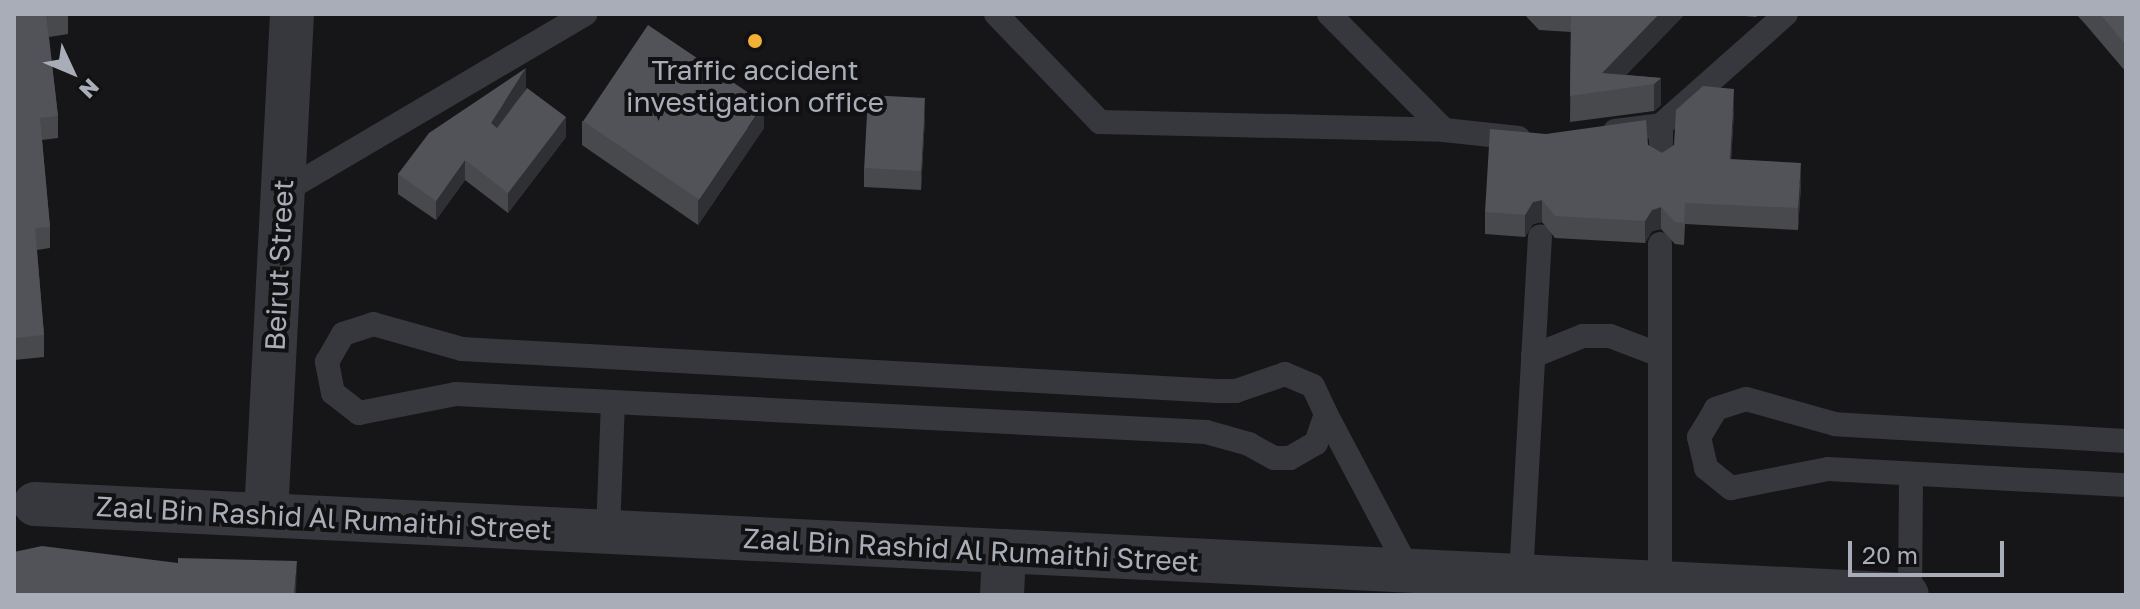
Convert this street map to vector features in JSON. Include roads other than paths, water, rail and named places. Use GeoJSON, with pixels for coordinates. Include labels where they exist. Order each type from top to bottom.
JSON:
{"type":"FeatureCollection","features":[{"type":"Feature","properties":{"kind":"street","name":"Beirut Street"},"geometry":{"type":"LineString","coordinates":[[266,515],[292,14]]}},
{"type":"Feature","properties":{"kind":"street","name":"Zaal Bin Rashid Al Rumaithi Street"},"geometry":{"type":"LineString","coordinates":[[21,507],[266,515],[1908,595]]}},
{"type":"Feature","properties":{"kind":"street"},"geometry":{"type":"LineString","coordinates":[[1002,595],[1004,551]]}},
{"type":"Feature","properties":{"kind":"lane"},"geometry":{"type":"LineString","coordinates":[[283,192],[585,14]]}},
{"type":"Feature","properties":{"kind":"lane"},"geometry":{"type":"LineString","coordinates":[[996,14],[1100,122],[1444,130],[1544,141]]}},
{"type":"Feature","properties":{"kind":"lane"},"geometry":{"type":"LineString","coordinates":[[1329,14],[1444,130]]}},
{"type":"Feature","properties":{"kind":"lane"},"geometry":{"type":"LineString","coordinates":[[1588,135],[1661,125],[1786,14]]}},
{"type":"Feature","properties":{"kind":"lane"},"geometry":{"type":"LineString","coordinates":[[1661,125],[1661,160]]}},
{"type":"Feature","properties":{"kind":"lane"},"geometry":{"type":"LineString","coordinates":[[1521,576],[1540,237]]}},
{"type":"Feature","properties":{"kind":"lane"},"geometry":{"type":"LineString","coordinates":[[1660,244],[1660,583]]}},
{"type":"Feature","properties":{"kind":"lane"},"geometry":{"type":"LineString","coordinates":[[1326,414],[1316,443],[1290,458],[1274,458],[1249,444],[1206,432],[456,394],[359,413],[333,393],[327,362],[343,334],[373,324],[462,349],[1201,390],[1236,391],[1285,374],[1313,386],[1409,571]]}},
{"type":"Feature","properties":{"kind":"lane"},"geometry":{"type":"LineString","coordinates":[[1533,356],[1583,336],[1610,336],[1660,355]]}},
{"type":"Feature","properties":{"kind":"lane"},"geometry":{"type":"LineString","coordinates":[[2126,441],[1835,424],[1746,399],[1716,409],[1699,437],[1706,468],[1731,488],[1828,469],[2126,485]]}},
{"type":"Feature","properties":{"kind":"lane"},"geometry":{"type":"LineString","coordinates":[[608,532],[613,402]]}},
{"type":"Feature","properties":{"kind":"lane"},"geometry":{"type":"LineString","coordinates":[[1908,595],[1911,474]]}},
{"type":"Feature","properties":{"kind":"place","name":"Traffic accident investigation office"},"geometry":{"type":"Point","coordinates":[755,41]}}]}
